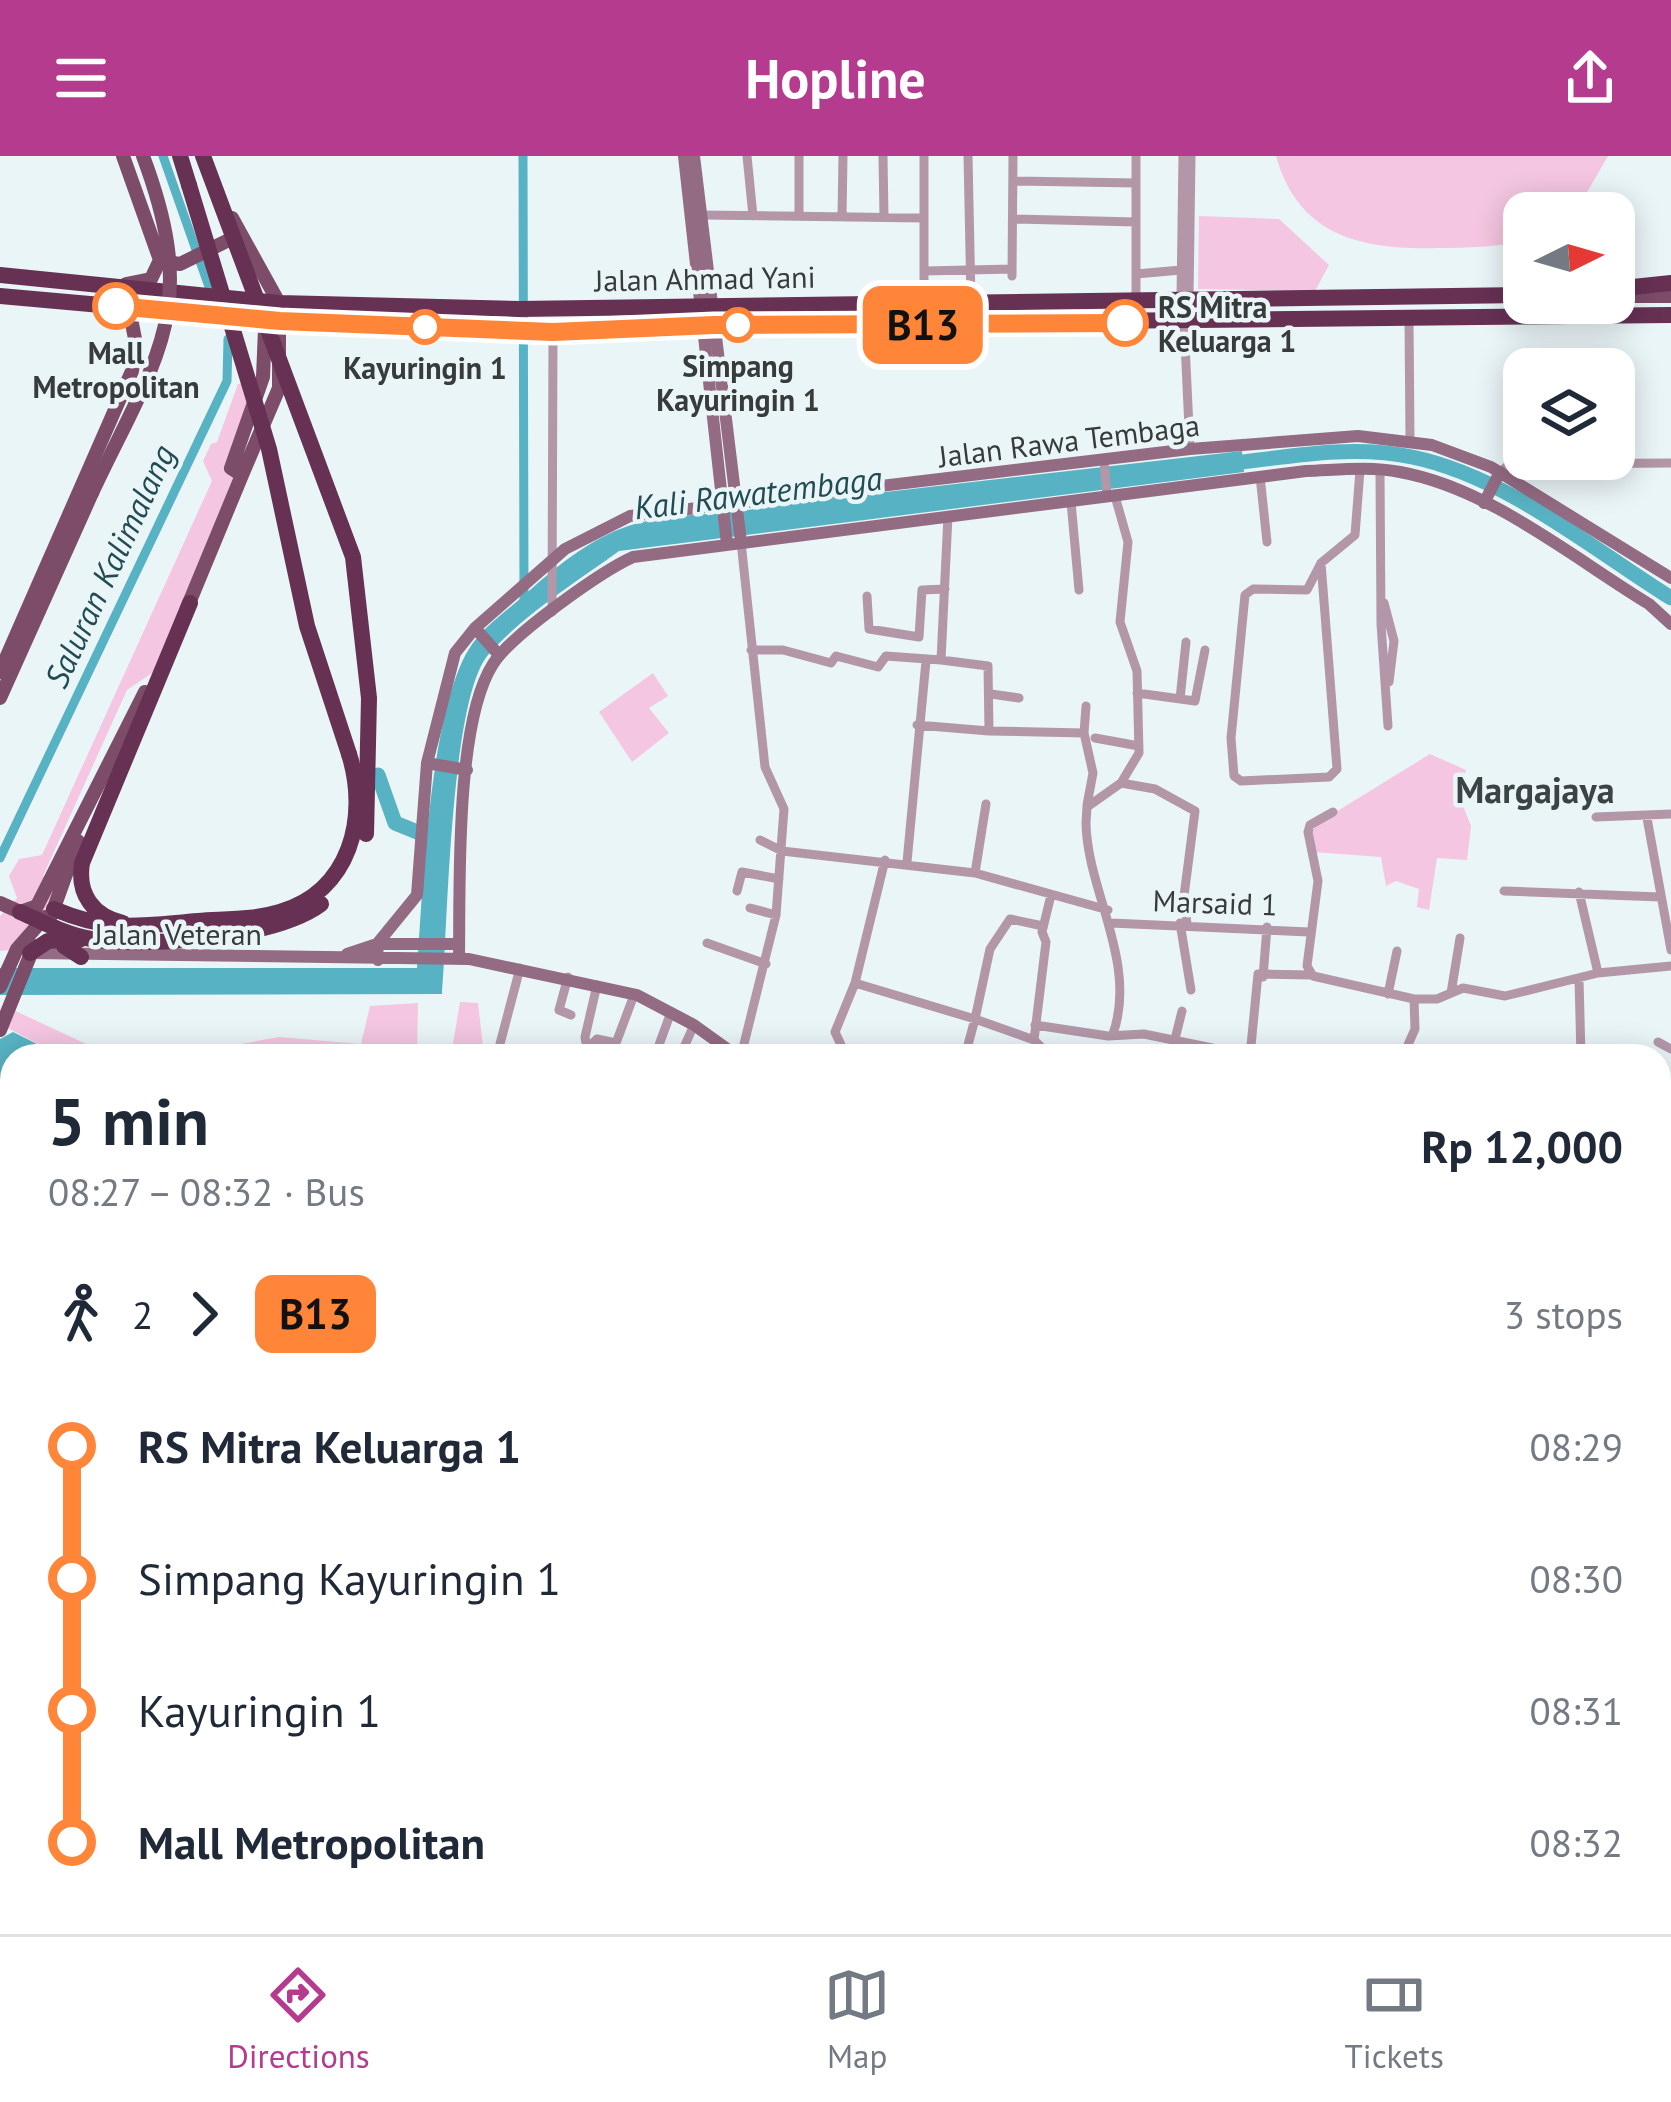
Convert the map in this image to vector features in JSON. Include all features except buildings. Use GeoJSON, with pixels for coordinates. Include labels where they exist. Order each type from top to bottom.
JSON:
{"type":"FeatureCollection","features":[{"type":"Feature","properties":{"kind":"highway"},"geometry":{"type":"LineString","coordinates":[[43,920],[108,929],[261,917],[319,893],[343,862],[355,832],[357,785],[349,754],[308,626],[256,406],[180,156]]}},
{"type":"Feature","properties":{"kind":"highway"},"geometry":{"type":"LineString","coordinates":[[17,956],[48,941],[227,935],[284,925],[340,886],[366,834],[369,698],[353,557],[203,156]]}},
{"type":"Feature","properties":{"kind":"highway"},"geometry":{"type":"LineString","coordinates":[[0,256],[20,277]]}},
{"type":"Feature","properties":{"kind":"highway","name":"Jalan Ahmad Yani"},"geometry":{"type":"LineString","coordinates":[[0,275],[104,286],[198,305],[519,332],[709,325],[1671,315]]}},
{"type":"Feature","properties":{"kind":"highway"},"geometry":{"type":"LineString","coordinates":[[1635,289],[1671,283]]}},
{"type":"Feature","properties":{"kind":"highway","name":"Jalan Ahmad Yani"},"geometry":{"type":"LineString","coordinates":[[272,312],[1503,295]]}},
{"type":"Feature","properties":{"kind":"highway","name":"Jalan Ahmad Yani"},"geometry":{"type":"LineString","coordinates":[[0,296],[129,308],[198,305]]}},
{"type":"Feature","properties":{"kind":"highway"},"geometry":{"type":"LineString","coordinates":[[984,300],[993,325]]}},
{"type":"Feature","properties":{"kind":"highway"},"geometry":{"type":"LineString","coordinates":[[156,925],[121,923],[100,914],[86,898],[80,874],[190,603]]}},
{"type":"Feature","properties":{"kind":"highway"},"geometry":{"type":"LineString","coordinates":[[19,911],[79,939]]}},
{"type":"Feature","properties":{"kind":"highway"},"geometry":{"type":"LineString","coordinates":[[79,939],[66,950],[81,957]]}},
{"type":"Feature","properties":{"kind":"main road"},"geometry":{"type":"LineString","coordinates":[[123,156],[159,264],[180,265],[241,234]]}},
{"type":"Feature","properties":{"kind":"main road"},"geometry":{"type":"LineString","coordinates":[[0,698],[165,339],[173,283],[170,241],[143,156]]}},
{"type":"Feature","properties":{"kind":"main road"},"geometry":{"type":"LineString","coordinates":[[0,903],[19,911],[38,907],[190,603],[279,388],[272,312],[203,156]]}},
{"type":"Feature","properties":{"kind":"main road","name":"Jalan Ahmad Yani"},"geometry":{"type":"LineString","coordinates":[[104,286],[151,279],[159,264]]}},
{"type":"Feature","properties":{"kind":"main road"},"geometry":{"type":"LineString","coordinates":[[1635,294],[1671,296]]}},
{"type":"Feature","properties":{"kind":"main road"},"geometry":{"type":"LineString","coordinates":[[0,672],[132,370],[136,344],[129,308]]}},
{"type":"Feature","properties":{"kind":"main road"},"geometry":{"type":"LineString","coordinates":[[242,476],[231,468],[256,406],[272,312]]}},
{"type":"Feature","properties":{"kind":"main road"},"geometry":{"type":"LineString","coordinates":[[0,987],[43,920],[140,704]]}},
{"type":"Feature","properties":{"kind":"main road"},"geometry":{"type":"LineString","coordinates":[[0,1030],[11,1003],[17,956]]}},
{"type":"Feature","properties":{"kind":"street"},"geometry":{"type":"LineString","coordinates":[[684,156],[707,304]]}},
{"type":"Feature","properties":{"kind":"street"},"geometry":{"type":"LineString","coordinates":[[694,156],[728,509],[765,767],[784,809],[776,915],[743,1044]]}},
{"type":"Feature","properties":{"kind":"street"},"geometry":{"type":"LineString","coordinates":[[747,156],[753,216]]}},
{"type":"Feature","properties":{"kind":"street"},"geometry":{"type":"LineString","coordinates":[[799,156],[799,216]]}},
{"type":"Feature","properties":{"kind":"street"},"geometry":{"type":"LineString","coordinates":[[842,217],[843,156]]}},
{"type":"Feature","properties":{"kind":"street"},"geometry":{"type":"LineString","coordinates":[[883,156],[884,217]]}},
{"type":"Feature","properties":{"kind":"street"},"geometry":{"type":"LineString","coordinates":[[924,156],[924,300]]}},
{"type":"Feature","properties":{"kind":"street"},"geometry":{"type":"LineString","coordinates":[[968,156],[966,268],[984,300]]}},
{"type":"Feature","properties":{"kind":"street"},"geometry":{"type":"LineString","coordinates":[[924,271],[1012,272],[1013,156]]}},
{"type":"Feature","properties":{"kind":"street"},"geometry":{"type":"LineString","coordinates":[[1136,156],[1136,299]]}},
{"type":"Feature","properties":{"kind":"street"},"geometry":{"type":"LineString","coordinates":[[1185,298],[1181,270],[1187,156]]}},
{"type":"Feature","properties":{"kind":"street"},"geometry":{"type":"LineString","coordinates":[[1185,298],[1187,156]]}},
{"type":"Feature","properties":{"kind":"street"},"geometry":{"type":"LineString","coordinates":[[1013,182],[1136,183]]}},
{"type":"Feature","properties":{"kind":"street"},"geometry":{"type":"LineString","coordinates":[[701,215],[923,218]]}},
{"type":"Feature","properties":{"kind":"street"},"geometry":{"type":"LineString","coordinates":[[1013,219],[1136,222]]}},
{"type":"Feature","properties":{"kind":"street"},"geometry":{"type":"LineString","coordinates":[[1136,274],[1181,270]]}},
{"type":"Feature","properties":{"kind":"street"},"geometry":{"type":"LineString","coordinates":[[1409,317],[1410,440]]}},
{"type":"Feature","properties":{"kind":"street"},"geometry":{"type":"LineString","coordinates":[[1184,322],[1190,449]]}},
{"type":"Feature","properties":{"kind":"street"},"geometry":{"type":"LineString","coordinates":[[552,607],[544,569],[553,332]]}},
{"type":"Feature","properties":{"kind":"street","name":"Jalan Rawa Tembaga"},"geometry":{"type":"LineString","coordinates":[[382,944],[388,928],[415,900],[429,763],[448,669],[477,630],[514,594],[610,523],[1190,449],[1321,437],[1410,440],[1459,454],[1499,474],[1671,578]]}},
{"type":"Feature","properties":{"kind":"street"},"geometry":{"type":"LineString","coordinates":[[1087,807],[1121,783],[1136,763],[1139,746],[1135,664],[1120,622],[1128,542],[1109,496],[1104,463]]}},
{"type":"Feature","properties":{"kind":"street"},"geometry":{"type":"LineString","coordinates":[[1485,501],[1510,464],[1671,463]]}},
{"type":"Feature","properties":{"kind":"street"},"geometry":{"type":"LineString","coordinates":[[1321,562],[1337,769],[1329,777],[1241,781],[1234,776],[1231,738],[1245,595],[1253,589],[1307,590],[1321,562],[1355,535],[1360,470]]}},
{"type":"Feature","properties":{"kind":"street"},"geometry":{"type":"LineString","coordinates":[[1380,470],[1384,603],[1394,640],[1388,726]]}},
{"type":"Feature","properties":{"kind":"street"},"geometry":{"type":"LineString","coordinates":[[456,953],[466,770],[479,698],[497,652],[552,607],[633,557],[733,539],[1260,476],[1380,470],[1447,485],[1485,501],[1648,604],[1671,624]]}},
{"type":"Feature","properties":{"kind":"street"},"geometry":{"type":"LineString","coordinates":[[1260,476],[1267,542]]}},
{"type":"Feature","properties":{"kind":"street"},"geometry":{"type":"LineString","coordinates":[[1071,502],[1079,590]]}},
{"type":"Feature","properties":{"kind":"street"},"geometry":{"type":"LineString","coordinates":[[941,660],[948,516]]}},
{"type":"Feature","properties":{"kind":"street"},"geometry":{"type":"LineString","coordinates":[[867,596],[869,629],[919,637],[922,590],[945,589]]}},
{"type":"Feature","properties":{"kind":"street"},"geometry":{"type":"LineString","coordinates":[[477,630],[497,652]]}},
{"type":"Feature","properties":{"kind":"street"},"geometry":{"type":"LineString","coordinates":[[1180,699],[1186,642]]}},
{"type":"Feature","properties":{"kind":"street"},"geometry":{"type":"LineString","coordinates":[[751,650],[783,650],[831,663],[836,656],[878,668],[886,656],[988,666],[989,731]]}},
{"type":"Feature","properties":{"kind":"street"},"geometry":{"type":"LineString","coordinates":[[1137,693],[1197,698],[1205,650]]}},
{"type":"Feature","properties":{"kind":"street"},"geometry":{"type":"LineString","coordinates":[[907,862],[926,661]]}},
{"type":"Feature","properties":{"kind":"street"},"geometry":{"type":"LineString","coordinates":[[991,694],[1019,698]]}},
{"type":"Feature","properties":{"kind":"street"},"geometry":{"type":"LineString","coordinates":[[1086,706],[1093,773],[1086,838],[1111,923],[1120,1011],[1113,1034]]}},
{"type":"Feature","properties":{"kind":"street"},"geometry":{"type":"LineString","coordinates":[[917,725],[1089,735],[1139,746]]}},
{"type":"Feature","properties":{"kind":"street"},"geometry":{"type":"LineString","coordinates":[[429,763],[466,770]]}},
{"type":"Feature","properties":{"kind":"street"},"geometry":{"type":"LineString","coordinates":[[1121,783],[1154,789],[1195,811],[1183,924],[1191,990]]}},
{"type":"Feature","properties":{"kind":"street"},"geometry":{"type":"LineString","coordinates":[[975,873],[986,804]]}},
{"type":"Feature","properties":{"kind":"street"},"geometry":{"type":"LineString","coordinates":[[1310,932],[1318,881],[1308,832],[1310,825],[1333,812]]}},
{"type":"Feature","properties":{"kind":"street"},"geometry":{"type":"LineString","coordinates":[[1596,817],[1671,814]]}},
{"type":"Feature","properties":{"kind":"street"},"geometry":{"type":"LineString","coordinates":[[1647,818],[1671,950]]}},
{"type":"Feature","properties":{"kind":"street"},"geometry":{"type":"LineString","coordinates":[[760,840],[782,851],[975,873],[1108,910]]}},
{"type":"Feature","properties":{"kind":"street"},"geometry":{"type":"LineString","coordinates":[[840,1044],[835,1033],[855,983],[885,860]]}},
{"type":"Feature","properties":{"kind":"street"},"geometry":{"type":"LineString","coordinates":[[737,891],[743,872],[779,879]]}},
{"type":"Feature","properties":{"kind":"street"},"geometry":{"type":"LineString","coordinates":[[1504,891],[1660,898]]}},
{"type":"Feature","properties":{"kind":"street"},"geometry":{"type":"LineString","coordinates":[[1579,892],[1598,973]]}},
{"type":"Feature","properties":{"kind":"street"},"geometry":{"type":"LineString","coordinates":[[1038,1044],[1035,1025],[1046,942],[1043,926],[1051,895]]}},
{"type":"Feature","properties":{"kind":"street"},"geometry":{"type":"LineString","coordinates":[[750,908],[776,915]]}},
{"type":"Feature","properties":{"kind":"street"},"geometry":{"type":"LineString","coordinates":[[968,1044],[990,949],[1010,919],[1043,926]]}},
{"type":"Feature","properties":{"kind":"street","name":"Marsaid 1"},"geometry":{"type":"LineString","coordinates":[[1111,923],[1267,926],[1310,932],[1311,975]]}},
{"type":"Feature","properties":{"kind":"street"},"geometry":{"type":"LineString","coordinates":[[1263,978],[1267,926]]}},
{"type":"Feature","properties":{"kind":"street"},"geometry":{"type":"LineString","coordinates":[[1451,993],[1460,938]]}},
{"type":"Feature","properties":{"kind":"street"},"geometry":{"type":"LineString","coordinates":[[707,943],[766,964]]}},
{"type":"Feature","properties":{"kind":"street"},"geometry":{"type":"LineString","coordinates":[[382,944],[382,960]]}},
{"type":"Feature","properties":{"kind":"street","name":"Jalan Veteran"},"geometry":{"type":"LineString","coordinates":[[340,956],[382,944],[456,953],[568,977],[634,994],[722,1044]]}},
{"type":"Feature","properties":{"kind":"street"},"geometry":{"type":"LineString","coordinates":[[1388,994],[1397,952]]}},
{"type":"Feature","properties":{"kind":"street","name":"Jalan Veteran"},"geometry":{"type":"LineString","coordinates":[[17,956],[382,960],[456,953]]}},
{"type":"Feature","properties":{"kind":"street"},"geometry":{"type":"LineString","coordinates":[[1251,1044],[1258,974],[1263,978],[1311,975],[1414,999],[1442,999],[1467,988],[1505,996],[1598,973],[1671,966]]}},
{"type":"Feature","properties":{"kind":"street"},"geometry":{"type":"LineString","coordinates":[[500,1044],[518,967]]}},
{"type":"Feature","properties":{"kind":"street"},"geometry":{"type":"LineString","coordinates":[[568,977],[559,1010],[571,1015]]}},
{"type":"Feature","properties":{"kind":"street"},"geometry":{"type":"LineString","coordinates":[[1579,979],[1581,1044]]}},
{"type":"Feature","properties":{"kind":"street"},"geometry":{"type":"LineString","coordinates":[[855,983],[975,1019],[1030,1044]]}},
{"type":"Feature","properties":{"kind":"street"},"geometry":{"type":"LineString","coordinates":[[588,1044],[598,984]]}},
{"type":"Feature","properties":{"kind":"street"},"geometry":{"type":"LineString","coordinates":[[593,1044],[597,1039],[616,1043],[634,994]]}},
{"type":"Feature","properties":{"kind":"street"},"geometry":{"type":"LineString","coordinates":[[1408,1044],[1415,1029],[1414,999]]}},
{"type":"Feature","properties":{"kind":"street"},"geometry":{"type":"LineString","coordinates":[[1175,1039],[1182,1011]]}},
{"type":"Feature","properties":{"kind":"street"},"geometry":{"type":"LineString","coordinates":[[659,1044],[671,1012]]}},
{"type":"Feature","properties":{"kind":"street"},"geometry":{"type":"LineString","coordinates":[[685,1044],[694,1025]]}},
{"type":"Feature","properties":{"kind":"street"},"geometry":{"type":"LineString","coordinates":[[1035,1025],[1187,1044]]}},
{"type":"Feature","properties":{"kind":"street"},"geometry":{"type":"LineString","coordinates":[[1658,1042],[1662,1044]]}},
{"type":"Feature","properties":{"kind":"shaded area"},"geometry":{"type":"Polygon","coordinates":[[[1276,156],[1608,156],[1587,192],[1503,192],[1503,244],[1482,247],[1385,246],[1338,234],[1318,222],[1287,184],[1276,156]]]}},
{"type":"Feature","properties":{"kind":"shaded area"},"geometry":{"type":"Polygon","coordinates":[[[1199,216],[1279,219],[1329,265],[1315,291],[1198,289],[1199,216]]]}},
{"type":"Feature","properties":{"kind":"shaded area"},"geometry":{"type":"Polygon","coordinates":[[[249,382],[256,406],[231,468],[242,475],[155,671],[127,690],[43,876],[50,880],[79,839],[60,894],[40,920],[21,914],[30,928],[17,949],[0,951],[0,916],[17,898],[9,876],[19,859],[42,855],[212,481],[203,461],[211,444],[217,442],[238,384],[249,382]]]}},
{"type":"Feature","properties":{"kind":"shaded area"},"geometry":{"type":"Polygon","coordinates":[[[653,673],[668,696],[649,708],[669,733],[632,762],[599,712],[653,673]]]}},
{"type":"Feature","properties":{"kind":"shaded area"},"geometry":{"type":"Polygon","coordinates":[[[1430,754],[1466,770],[1458,793],[1471,826],[1467,860],[1437,858],[1429,910],[1417,907],[1419,889],[1396,881],[1386,886],[1381,857],[1313,852],[1310,834],[1318,823],[1430,754]]]}},
{"type":"Feature","properties":{"kind":"shaded area"},"geometry":{"type":"Polygon","coordinates":[[[460,1002],[478,1003],[483,1044],[453,1044],[460,1002]]]}},
{"type":"Feature","properties":{"kind":"shaded area"},"geometry":{"type":"Polygon","coordinates":[[[418,1003],[417,1044],[361,1044],[370,1006],[418,1003]]]}},
{"type":"Feature","properties":{"kind":"shaded area"},"geometry":{"type":"Polygon","coordinates":[[[9,1008],[86,1044],[38,1044],[2,1025],[9,1008]]]}},
{"type":"Feature","properties":{"kind":"shaded area"},"geometry":{"type":"Polygon","coordinates":[[[279,1037],[361,1044],[241,1044],[279,1037]]]}},
{"type":"Feature","properties":{"kind":"water"},"geometry":{"type":"Polygon","coordinates":[[[1242,451],[1244,472],[619,551],[517,626],[488,655],[475,680],[458,764],[442,994],[0,995],[0,968],[417,968],[431,796],[448,703],[460,666],[482,632],[561,564],[608,534],[676,516],[1242,451]]]}},
{"type":"Feature","properties":{"kind":"water"},"geometry":{"type":"Polygon","coordinates":[[[13,1032],[37,1044],[0,1044],[0,1039],[13,1032]]]}},
{"type":"Feature","properties":{"kind":"waterway","name":"Saluran Kalimalang"},"geometry":{"type":"LineString","coordinates":[[163,156],[220,318]]}},
{"type":"Feature","properties":{"kind":"waterway"},"geometry":{"type":"LineString","coordinates":[[523,156],[524,606]]}},
{"type":"Feature","properties":{"kind":"waterway","name":"Saluran Kalimalang"},"geometry":{"type":"LineString","coordinates":[[0,858],[227,381],[228,339]]}},
{"type":"Feature","properties":{"kind":"waterway","name":"Kali Rawatembaga"},"geometry":{"type":"LineString","coordinates":[[1227,464],[1366,452],[1447,466],[1514,497],[1671,598]]}},
{"type":"Feature","properties":{"kind":"waterway"},"geometry":{"type":"LineString","coordinates":[[378,775],[395,823],[432,838]]}},
{"type":"Feature","properties":{"kind":"bus line","name":"B13"},"geometry":{"type":"LineString","coordinates":[[116,306],[464,331],[1125,323]]}},
{"type":"Feature","properties":{"kind":"place","name":"Mall Metropolitan"},"geometry":{"type":"Point","coordinates":[116,306]}},
{"type":"Feature","properties":{"kind":"place","name":"RS Mitra Keluarga 1"},"geometry":{"type":"Point","coordinates":[1125,323]}},
{"type":"Feature","properties":{"kind":"place","name":"Simpang Kayuringin 1"},"geometry":{"type":"Point","coordinates":[738,325]}},
{"type":"Feature","properties":{"kind":"place","name":"Kayuringin 1"},"geometry":{"type":"Point","coordinates":[425,327]}},
{"type":"Feature","properties":{"kind":"district","name":"Margajaya"},"geometry":{"type":"Point","coordinates":[1535,789]}}]}
